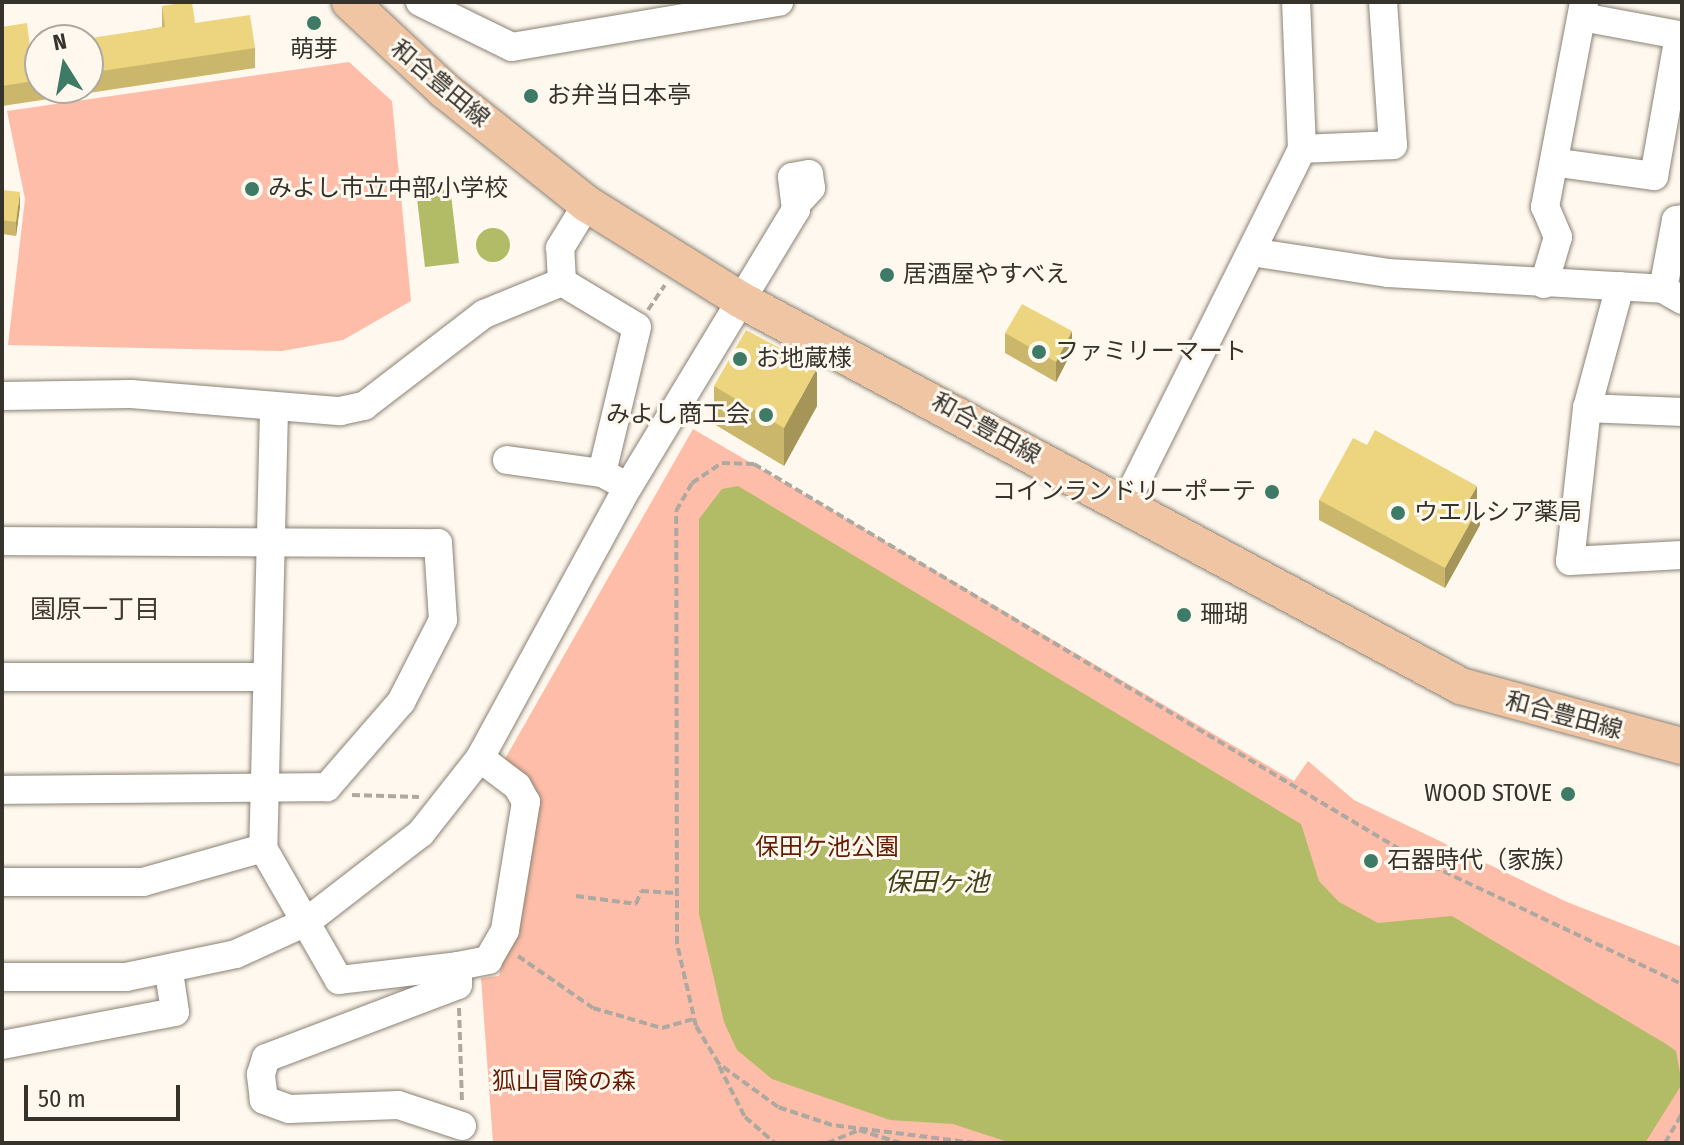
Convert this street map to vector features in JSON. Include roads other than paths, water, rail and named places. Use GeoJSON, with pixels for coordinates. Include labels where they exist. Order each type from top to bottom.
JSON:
{"type":"FeatureCollection","features":[{"type":"Feature","properties":{"kind":"main road","name":"和合豊田線"},"geometry":{"type":"LineString","coordinates":[[350,2],[444,90],[587,204],[741,300],[1461,686],[1682,746]]}},
{"type":"Feature","properties":{"kind":"street"},"geometry":{"type":"LineString","coordinates":[[420,2],[512,47],[715,8],[779,2]]}},
{"type":"Feature","properties":{"kind":"street"},"geometry":{"type":"LineString","coordinates":[[1124,506],[1302,149],[1296,2]]}},
{"type":"Feature","properties":{"kind":"street"},"geometry":{"type":"LineString","coordinates":[[1302,149],[1393,145],[1383,2]]}},
{"type":"Feature","properties":{"kind":"street"},"geometry":{"type":"LineString","coordinates":[[1544,284],[1558,237],[1545,207],[1559,163],[1583,10],[1679,35],[1654,176],[1559,163]]}},
{"type":"Feature","properties":{"kind":"street"},"geometry":{"type":"LineString","coordinates":[[2,977],[169,972],[236,954],[306,922],[421,833],[480,758],[628,487],[798,202]]}},
{"type":"Feature","properties":{"kind":"street"},"geometry":{"type":"LineString","coordinates":[[562,282],[560,248],[587,204]]}},
{"type":"Feature","properties":{"kind":"street"},"geometry":{"type":"LineString","coordinates":[[1264,254],[1544,284],[1620,286],[1673,295],[1676,220],[1682,219]]}},
{"type":"Feature","properties":{"kind":"street"},"geometry":{"type":"LineString","coordinates":[[2,396],[131,394],[274,410],[364,406],[472,321],[562,282]]}},
{"type":"Feature","properties":{"kind":"street"},"geometry":{"type":"LineString","coordinates":[[562,282],[637,327],[602,473]]}},
{"type":"Feature","properties":{"kind":"street"},"geometry":{"type":"LineString","coordinates":[[1620,286],[1587,408],[1570,561],[1682,555]]}},
{"type":"Feature","properties":{"kind":"street"},"geometry":{"type":"LineString","coordinates":[[1587,408],[1682,412]]}},
{"type":"Feature","properties":{"kind":"street"},"geometry":{"type":"LineString","coordinates":[[274,410],[268,540],[263,848],[339,980],[458,976]]}},
{"type":"Feature","properties":{"kind":"street"},"geometry":{"type":"LineString","coordinates":[[507,460],[602,473],[628,487]]}},
{"type":"Feature","properties":{"kind":"street"},"geometry":{"type":"LineString","coordinates":[[2,541],[438,543],[443,620],[401,702],[327,787],[2,790]]}},
{"type":"Feature","properties":{"kind":"street"},"geometry":{"type":"LineString","coordinates":[[2,677],[265,677]]}},
{"type":"Feature","properties":{"kind":"street"},"geometry":{"type":"LineString","coordinates":[[462,1126],[398,1105],[289,1109],[264,1100],[261,1074],[266,1058],[458,976],[488,960],[501,936],[526,802],[517,786],[480,758]]}},
{"type":"Feature","properties":{"kind":"street"},"geometry":{"type":"LineString","coordinates":[[2,882],[143,882],[263,848]]}},
{"type":"Feature","properties":{"kind":"street"},"geometry":{"type":"LineString","coordinates":[[2,1045],[175,1012],[169,972]]}},
{"type":"Feature","properties":{"kind":"water"},"geometry":{"type":"Polygon","coordinates":[[[450,186],[459,263],[425,267],[416,190],[450,186]]]}},
{"type":"Feature","properties":{"kind":"water"},"geometry":{"type":"Polygon","coordinates":[[[493,228],[505,233],[510,245],[505,257],[493,262],[481,257],[476,245],[481,233],[493,228]]]}},
{"type":"Feature","properties":{"kind":"water","name":"保田ヶ池"},"geometry":{"type":"Polygon","coordinates":[[[738,486],[1301,824],[1319,881],[1339,902],[1378,923],[1452,916],[1676,1051],[1682,1084],[1645,1143],[1011,1143],[953,1124],[890,1120],[772,1079],[737,1050],[724,1022],[699,914],[699,519],[722,489],[738,486]]]}},
{"type":"Feature","properties":{"kind":"place","name":"萌芽"},"geometry":{"type":"Point","coordinates":[314,23]}},
{"type":"Feature","properties":{"kind":"place","name":"お弁当日本亭"},"geometry":{"type":"Point","coordinates":[531,96]}},
{"type":"Feature","properties":{"kind":"place","name":"みよし市立中部小学校"},"geometry":{"type":"Point","coordinates":[252,189]}},
{"type":"Feature","properties":{"kind":"place","name":"居酒屋やすべえ"},"geometry":{"type":"Point","coordinates":[887,275]}},
{"type":"Feature","properties":{"kind":"place","name":"ファミリーマート"},"geometry":{"type":"Point","coordinates":[1039,352]}},
{"type":"Feature","properties":{"kind":"place","name":"お地蔵様"},"geometry":{"type":"Point","coordinates":[740,359]}},
{"type":"Feature","properties":{"kind":"place","name":"みよし商工会"},"geometry":{"type":"Point","coordinates":[766,415]}},
{"type":"Feature","properties":{"kind":"place","name":"コインランドリーポーテ"},"geometry":{"type":"Point","coordinates":[1272,492]}},
{"type":"Feature","properties":{"kind":"place","name":"ウエルシア薬局"},"geometry":{"type":"Point","coordinates":[1398,513]}},
{"type":"Feature","properties":{"kind":"place","name":"珊瑚"},"geometry":{"type":"Point","coordinates":[1184,615]}},
{"type":"Feature","properties":{"kind":"place","name":"WOOD STOVE"},"geometry":{"type":"Point","coordinates":[1568,794]}},
{"type":"Feature","properties":{"kind":"place","name":"石器時代（家族）"},"geometry":{"type":"Point","coordinates":[1371,861]}},
{"type":"Feature","properties":{"kind":"district","name":"園原一丁目"},"geometry":{"type":"Point","coordinates":[95,610]}},
{"type":"Feature","properties":{"kind":"park label","name":"保田ケ池公園"},"geometry":{"type":"Point","coordinates":[827,848]}},
{"type":"Feature","properties":{"kind":"park label","name":"狐山冒険の森"},"geometry":{"type":"Point","coordinates":[564,1082]}}]}
